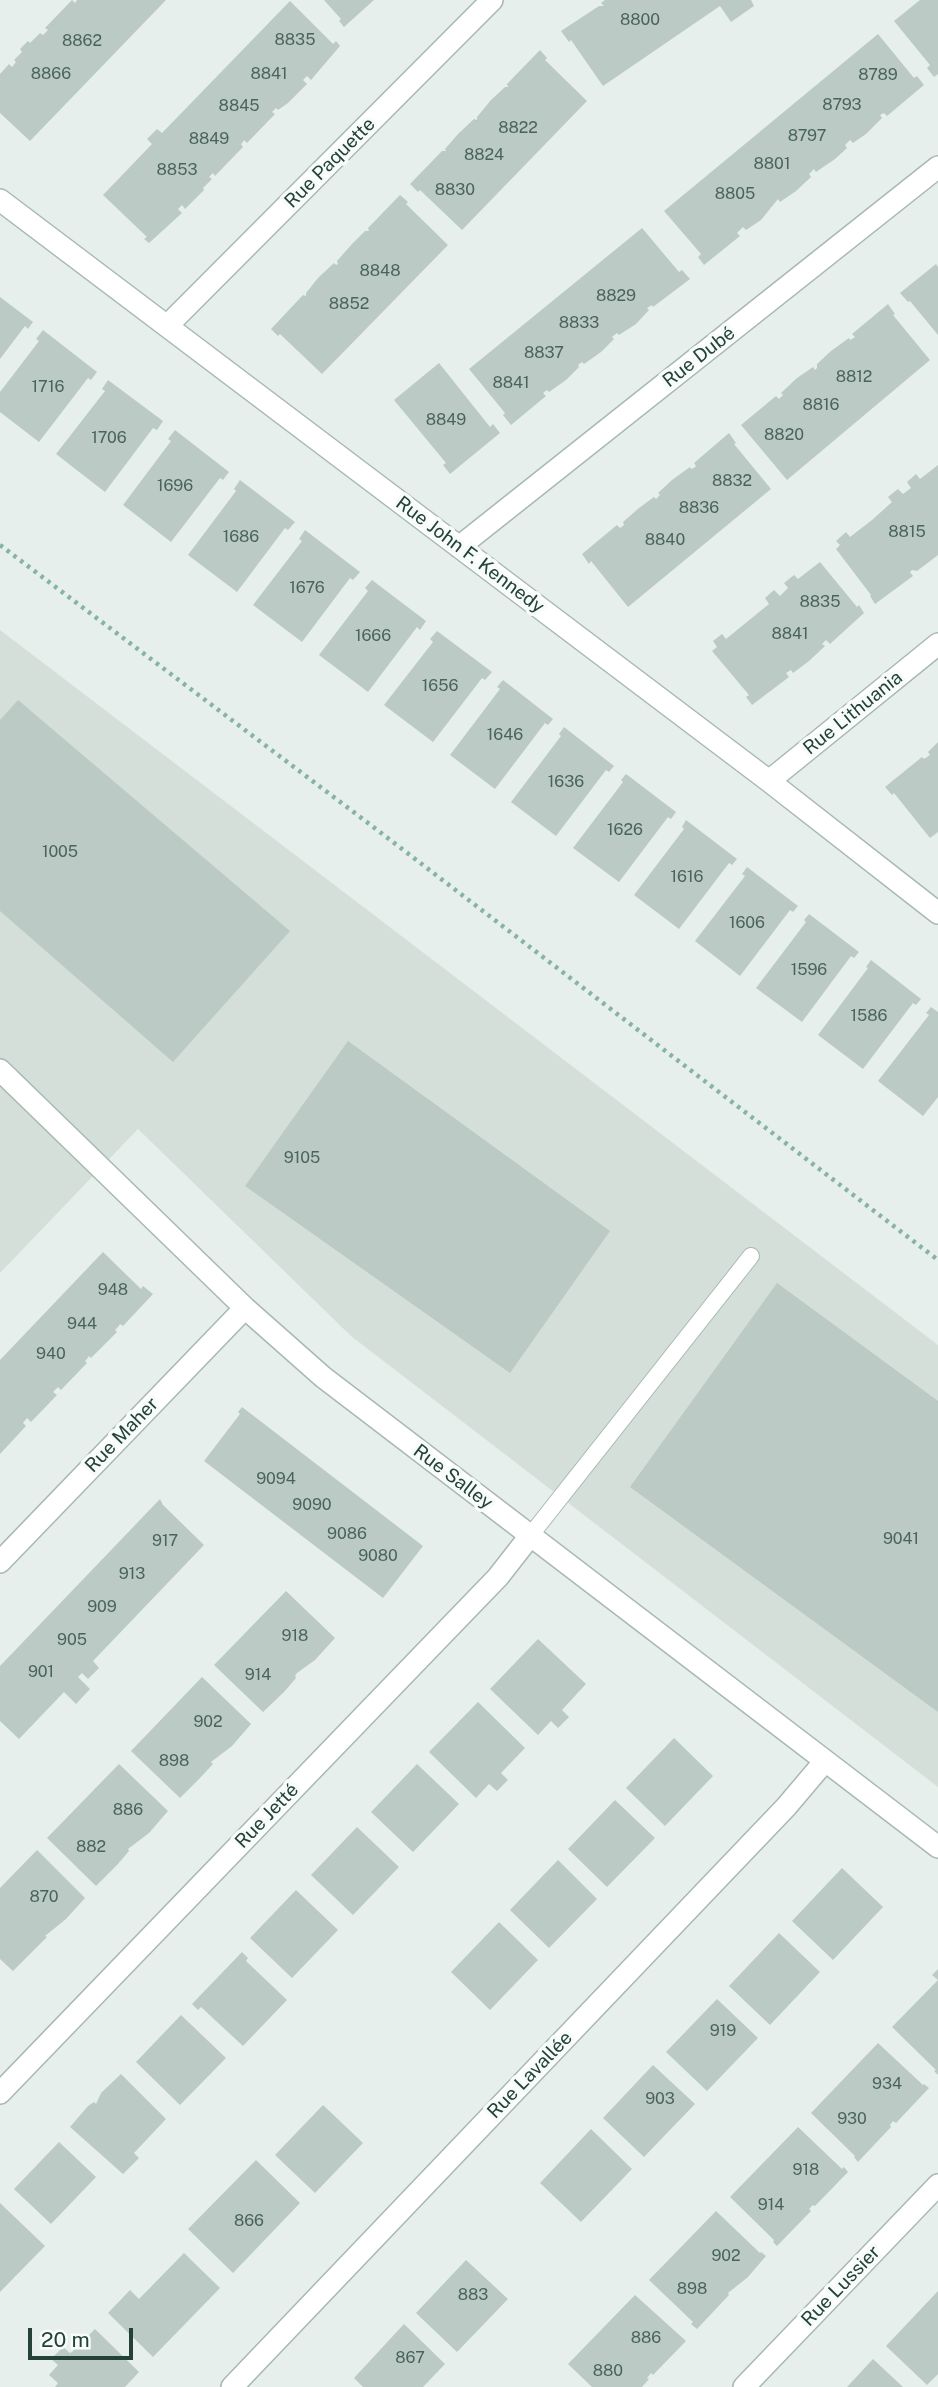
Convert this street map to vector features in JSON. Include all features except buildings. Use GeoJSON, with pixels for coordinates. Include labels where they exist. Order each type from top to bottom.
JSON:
{"type":"FeatureCollection","features":[{"type":"Feature","properties":{"kind":"street","name":"Rue Paquette"},"geometry":{"type":"LineString","coordinates":[[168,325],[492,0]]}},
{"type":"Feature","properties":{"kind":"street","name":"Rue Dubé"},"geometry":{"type":"LineString","coordinates":[[459,547],[938,167]]}},
{"type":"Feature","properties":{"kind":"street","name":"Rue John F. Kennedy"},"geometry":{"type":"LineString","coordinates":[[0,200],[768,781],[938,913]]}},
{"type":"Feature","properties":{"kind":"street","name":"Rue Lithuania"},"geometry":{"type":"LineString","coordinates":[[768,781],[938,644]]}},
{"type":"Feature","properties":{"kind":"street","name":"Rue Salley"},"geometry":{"type":"LineString","coordinates":[[0,1070],[245,1308],[368,1413],[938,1847]]}},
{"type":"Feature","properties":{"kind":"street","name":"Rue Maher"},"geometry":{"type":"LineString","coordinates":[[0,1562],[245,1308]]}},
{"type":"Feature","properties":{"kind":"street","name":"Rue Jetté"},"geometry":{"type":"LineString","coordinates":[[0,2093],[498,1577],[530,1536]]}},
{"type":"Feature","properties":{"kind":"street","name":"Rue Lavallée"},"geometry":{"type":"LineString","coordinates":[[232,2387],[786,1807],[825,1761]]}},
{"type":"Feature","properties":{"kind":"street","name":"Rue Lussier"},"geometry":{"type":"LineString","coordinates":[[744,2387],[938,2185]]}},
{"type":"Feature","properties":{"kind":"lane"},"geometry":{"type":"LineString","coordinates":[[530,1536],[751,1256]]}},
{"type":"Feature","properties":{"kind":"path"},"geometry":{"type":"LineString","coordinates":[[0,545],[387,837],[938,1261]]}},
{"type":"Feature","properties":{"kind":"shaded area"},"geometry":{"type":"Polygon","coordinates":[[[0,630],[938,1345],[938,1787],[351,1336],[138,1129],[0,1273],[0,630]]]}}]}
